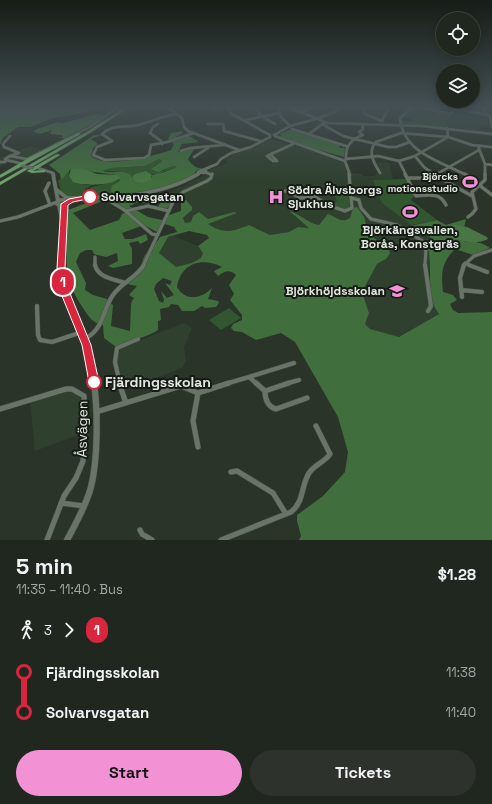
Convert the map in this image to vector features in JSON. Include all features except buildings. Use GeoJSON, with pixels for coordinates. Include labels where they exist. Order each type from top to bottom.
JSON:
{"type":"FeatureCollection","features":[{"type":"Feature","properties":{"kind":"highway"},"geometry":{"type":"LineString","coordinates":[[0,178],[29,160],[87,131]]}},
{"type":"Feature","properties":{"kind":"highway"},"geometry":{"type":"LineString","coordinates":[[0,183],[88,131]]}},
{"type":"Feature","properties":{"kind":"highway"},"geometry":{"type":"LineString","coordinates":[[0,183],[89,131]]}},
{"type":"Feature","properties":{"kind":"highway"},"geometry":{"type":"LineString","coordinates":[[26,173],[43,168],[93,131]]}},
{"type":"Feature","properties":{"kind":"highway"},"geometry":{"type":"LineString","coordinates":[[0,188],[35,168],[43,168]]}},
{"type":"Feature","properties":{"kind":"street"},"geometry":{"type":"LineString","coordinates":[[10,156],[26,158],[81,131]]}},
{"type":"Feature","properties":{"kind":"street"},"geometry":{"type":"LineString","coordinates":[[105,131],[102,134],[112,140],[97,147],[93,155],[105,160],[142,158],[149,155],[151,145],[162,144],[194,133]]}},
{"type":"Feature","properties":{"kind":"street"},"geometry":{"type":"LineString","coordinates":[[151,131],[150,133],[161,141],[162,144]]}},
{"type":"Feature","properties":{"kind":"street"},"geometry":{"type":"LineString","coordinates":[[189,131],[240,149]]}},
{"type":"Feature","properties":{"kind":"street"},"geometry":{"type":"LineString","coordinates":[[226,131],[236,132],[260,141]]}},
{"type":"Feature","properties":{"kind":"street"},"geometry":{"type":"LineString","coordinates":[[261,131],[270,136]]}},
{"type":"Feature","properties":{"kind":"street"},"geometry":{"type":"LineString","coordinates":[[274,136],[284,131]]}},
{"type":"Feature","properties":{"kind":"street"},"geometry":{"type":"LineString","coordinates":[[303,131],[346,146]]}},
{"type":"Feature","properties":{"kind":"street"},"geometry":{"type":"LineString","coordinates":[[335,131],[353,139],[388,147],[393,150],[410,142]]}},
{"type":"Feature","properties":{"kind":"street"},"geometry":{"type":"LineString","coordinates":[[360,131],[359,132],[363,135],[353,139],[346,146],[346,157],[348,159],[372,156],[399,161],[421,153],[448,136]]}},
{"type":"Feature","properties":{"kind":"street"},"geometry":{"type":"LineString","coordinates":[[447,131],[448,136]]}},
{"type":"Feature","properties":{"kind":"street"},"geometry":{"type":"LineString","coordinates":[[471,131],[492,134]]}},
{"type":"Feature","properties":{"kind":"street"},"geometry":{"type":"LineString","coordinates":[[403,133],[421,153],[472,178],[491,194]]}},
{"type":"Feature","properties":{"kind":"street"},"geometry":{"type":"LineString","coordinates":[[380,173],[372,156],[371,151],[373,144],[380,140],[403,133],[448,136],[478,146],[492,147]]}},
{"type":"Feature","properties":{"kind":"street"},"geometry":{"type":"LineString","coordinates":[[4,147],[3,144],[10,136]]}},
{"type":"Feature","properties":{"kind":"street"},"geometry":{"type":"LineString","coordinates":[[205,171],[240,149],[270,136],[274,136],[293,144],[345,161],[347,165],[352,198],[352,208],[345,211],[328,205],[309,195],[300,188],[291,191],[300,198],[309,195]]}},
{"type":"Feature","properties":{"kind":"street"},"geometry":{"type":"LineString","coordinates":[[181,151],[195,147],[210,147],[224,144]]}},
{"type":"Feature","properties":{"kind":"street"},"geometry":{"type":"LineString","coordinates":[[271,154],[278,161],[274,161],[267,156],[271,154],[293,144]]}},
{"type":"Feature","properties":{"kind":"street"},"geometry":{"type":"LineString","coordinates":[[468,217],[473,215],[476,210],[472,192],[485,180],[485,164],[478,146]]}},
{"type":"Feature","properties":{"kind":"street"},"geometry":{"type":"LineString","coordinates":[[0,148],[4,147],[19,153],[10,156],[3,161]]}},
{"type":"Feature","properties":{"kind":"street"},"geometry":{"type":"LineString","coordinates":[[194,157],[210,147]]}},
{"type":"Feature","properties":{"kind":"street"},"geometry":{"type":"LineString","coordinates":[[435,175],[479,150]]}},
{"type":"Feature","properties":{"kind":"street"},"geometry":{"type":"LineString","coordinates":[[415,156],[420,163],[439,178],[472,196]]}},
{"type":"Feature","properties":{"kind":"street"},"geometry":{"type":"LineString","coordinates":[[3,161],[35,168]]}},
{"type":"Feature","properties":{"kind":"street"},"geometry":{"type":"LineString","coordinates":[[399,161],[416,196],[433,195],[441,197],[446,205]]}},
{"type":"Feature","properties":{"kind":"street"},"geometry":{"type":"LineString","coordinates":[[485,164],[492,165]]}},
{"type":"Feature","properties":{"kind":"street","name":"Åsvägen"},"geometry":{"type":"LineString","coordinates":[[43,168],[54,176],[63,223]]}},
{"type":"Feature","properties":{"kind":"street"},"geometry":{"type":"LineString","coordinates":[[57,191],[66,198],[86,198],[157,191],[180,184],[200,173],[199,171],[205,171],[212,174],[209,180],[180,194],[169,211],[141,268],[119,287],[108,303],[96,332],[88,337]]}},
{"type":"Feature","properties":{"kind":"street"},"geometry":{"type":"LineString","coordinates":[[407,178],[439,178]]}},
{"type":"Feature","properties":{"kind":"street"},"geometry":{"type":"LineString","coordinates":[[49,183],[46,186],[45,192],[50,205]]}},
{"type":"Feature","properties":{"kind":"street"},"geometry":{"type":"LineString","coordinates":[[412,190],[454,187]]}},
{"type":"Feature","properties":{"kind":"street","name":"Åsvägen"},"geometry":{"type":"LineString","coordinates":[[57,191],[65,202],[62,276],[69,303],[82,332],[93,375],[96,412],[96,444],[91,486],[84,506],[67,540]]}},
{"type":"Feature","properties":{"kind":"street"},"geometry":{"type":"LineString","coordinates":[[0,221],[50,205],[86,198]]}},
{"type":"Feature","properties":{"kind":"street"},"geometry":{"type":"LineString","coordinates":[[352,198],[359,200],[361,208],[371,219],[397,225],[424,242],[426,248],[424,272],[432,308],[428,311]]}},
{"type":"Feature","properties":{"kind":"street"},"geometry":{"type":"LineString","coordinates":[[111,202],[126,211],[152,234],[157,235]]}},
{"type":"Feature","properties":{"kind":"street"},"geometry":{"type":"LineString","coordinates":[[126,211],[148,206],[169,211]]}},
{"type":"Feature","properties":{"kind":"street"},"geometry":{"type":"LineString","coordinates":[[462,297],[459,280],[460,270],[465,262],[473,256],[492,250]]}},
{"type":"Feature","properties":{"kind":"street"},"geometry":{"type":"LineString","coordinates":[[95,257],[94,268],[97,272],[125,283]]}},
{"type":"Feature","properties":{"kind":"street"},"geometry":{"type":"LineString","coordinates":[[465,262],[487,272]]}},
{"type":"Feature","properties":{"kind":"street"},"geometry":{"type":"LineString","coordinates":[[461,290],[482,292]]}},
{"type":"Feature","properties":{"kind":"street"},"geometry":{"type":"LineString","coordinates":[[37,306],[38,335],[40,340],[52,342],[82,332]]}},
{"type":"Feature","properties":{"kind":"street"},"geometry":{"type":"LineString","coordinates":[[126,403],[117,379],[114,357],[117,348],[138,339]]}},
{"type":"Feature","properties":{"kind":"street"},"geometry":{"type":"LineString","coordinates":[[96,412],[181,386],[198,393],[294,363]]}},
{"type":"Feature","properties":{"kind":"street"},"geometry":{"type":"LineString","coordinates":[[249,377],[265,391],[265,399],[272,408],[276,409],[307,398]]}},
{"type":"Feature","properties":{"kind":"street"},"geometry":{"type":"LineString","coordinates":[[265,391],[299,380]]}},
{"type":"Feature","properties":{"kind":"street"},"geometry":{"type":"LineString","coordinates":[[0,409],[72,388],[84,396],[86,426],[83,461],[76,478],[61,503],[47,540]]}},
{"type":"Feature","properties":{"kind":"street"},"geometry":{"type":"LineString","coordinates":[[198,393],[193,420],[198,447]]}},
{"type":"Feature","properties":{"kind":"street"},"geometry":{"type":"LineString","coordinates":[[221,540],[286,514],[299,505],[305,481],[311,469],[329,457],[329,451],[316,426]]}},
{"type":"Feature","properties":{"kind":"street"},"geometry":{"type":"LineString","coordinates":[[231,472],[237,471],[274,493],[286,514]]}},
{"type":"Feature","properties":{"kind":"street"},"geometry":{"type":"LineString","coordinates":[[61,503],[84,506]]}},
{"type":"Feature","properties":{"kind":"street"},"geometry":{"type":"LineString","coordinates":[[140,530],[142,534],[152,540]]}},
{"type":"Feature","properties":{"kind":"shaded area"},"geometry":{"type":"Polygon","coordinates":[[[0,131],[12,131],[3,138],[0,145],[0,131]]]}},
{"type":"Feature","properties":{"kind":"shaded area"},"geometry":{"type":"Polygon","coordinates":[[[34,131],[48,131],[40,134],[34,131]]]}},
{"type":"Feature","properties":{"kind":"shaded area"},"geometry":{"type":"Polygon","coordinates":[[[51,131],[78,131],[65,138],[61,138],[63,136],[62,135],[50,134],[51,131]]]}},
{"type":"Feature","properties":{"kind":"shaded area"},"geometry":{"type":"Polygon","coordinates":[[[181,131],[183,133],[173,139],[174,141],[189,136],[199,142],[182,144],[178,152],[195,148],[188,159],[194,166],[204,168],[197,170],[191,176],[182,181],[171,185],[135,193],[115,195],[111,189],[114,184],[120,181],[117,175],[71,169],[61,180],[60,174],[49,165],[94,135],[102,135],[91,139],[98,144],[93,148],[91,156],[98,160],[107,161],[142,158],[171,150],[174,144],[168,139],[171,133],[181,131]],[[159,159],[145,166],[111,168],[103,171],[125,172],[132,176],[134,181],[152,177],[152,175],[177,167],[172,166],[158,172],[151,169],[162,161],[159,159]]]}},
{"type":"Feature","properties":{"kind":"shaded area"},"geometry":{"type":"Polygon","coordinates":[[[286,131],[295,131],[315,135],[340,146],[339,148],[345,148],[344,157],[284,139],[280,134],[286,131]]]}},
{"type":"Feature","properties":{"kind":"shaded area","name":"Södra Älvsborgs Sjukhus"},"geometry":{"type":"Polygon","coordinates":[[[270,139],[337,158],[349,164],[352,173],[362,174],[363,176],[375,176],[379,172],[372,162],[389,163],[393,179],[374,180],[412,225],[411,226],[415,229],[424,230],[430,235],[431,238],[424,241],[429,257],[429,281],[435,310],[439,314],[399,337],[369,329],[365,324],[369,313],[363,290],[377,264],[386,259],[388,248],[369,234],[367,224],[357,207],[350,218],[346,221],[340,221],[332,216],[324,219],[320,225],[310,223],[293,212],[295,217],[310,228],[298,227],[289,232],[270,235],[249,225],[226,232],[216,229],[208,224],[231,213],[208,219],[199,212],[196,213],[191,222],[185,223],[183,219],[192,210],[184,201],[181,202],[166,194],[205,175],[211,169],[228,163],[225,159],[236,153],[256,147],[257,145],[270,139]]]}},
{"type":"Feature","properties":{"kind":"shaded area"},"geometry":{"type":"Polygon","coordinates":[[[30,146],[44,150],[22,161],[10,160],[2,164],[0,168],[0,158],[30,146]]]}},
{"type":"Feature","properties":{"kind":"shaded area"},"geometry":{"type":"Polygon","coordinates":[[[159,159],[162,161],[154,166],[162,171],[171,166],[177,167],[158,174],[135,174],[132,177],[126,172],[103,171],[111,168],[145,166],[159,159]]]}},
{"type":"Feature","properties":{"kind":"shaded area"},"geometry":{"type":"Polygon","coordinates":[[[81,168],[97,174],[117,175],[120,178],[116,181],[104,184],[84,184],[73,182],[69,176],[71,169],[81,168]]]}},
{"type":"Feature","properties":{"kind":"shaded area"},"geometry":{"type":"Polygon","coordinates":[[[69,171],[69,176],[84,185],[92,185],[85,189],[86,193],[92,187],[104,184],[101,183],[121,181],[113,184],[113,193],[115,195],[69,198],[62,194],[58,181],[69,171]]]}},
{"type":"Feature","properties":{"kind":"shaded area"},"geometry":{"type":"Polygon","coordinates":[[[146,171],[152,175],[150,180],[142,183],[134,181],[132,177],[135,174],[146,171]]]}},
{"type":"Feature","properties":{"kind":"shaded area"},"geometry":{"type":"Polygon","coordinates":[[[405,179],[414,196],[411,200],[437,220],[412,225],[382,203],[373,180],[405,179]]]}},
{"type":"Feature","properties":{"kind":"shaded area"},"geometry":{"type":"Polygon","coordinates":[[[332,190],[349,192],[349,209],[342,209],[331,205],[337,201],[332,190]]]}},
{"type":"Feature","properties":{"kind":"shaded area"},"geometry":{"type":"Polygon","coordinates":[[[159,194],[173,200],[167,209],[158,207],[160,203],[151,201],[150,204],[139,202],[129,206],[148,217],[162,220],[169,215],[181,211],[181,202],[186,200],[192,207],[192,210],[183,218],[185,223],[191,222],[193,216],[199,212],[208,219],[234,212],[237,213],[208,224],[224,231],[238,229],[249,225],[270,235],[289,232],[298,227],[309,228],[289,211],[319,225],[328,214],[341,220],[347,220],[350,218],[353,208],[357,207],[364,217],[369,234],[388,248],[390,253],[386,259],[377,264],[363,290],[369,313],[365,324],[370,329],[399,337],[439,314],[434,306],[432,297],[429,256],[424,241],[431,238],[424,230],[415,229],[410,226],[437,220],[446,225],[466,219],[464,228],[460,227],[457,239],[466,242],[481,243],[490,248],[473,255],[455,249],[447,259],[443,269],[442,286],[443,292],[453,295],[457,300],[450,304],[453,310],[458,313],[492,312],[492,540],[299,540],[301,536],[297,515],[323,496],[345,472],[348,452],[338,417],[295,342],[281,333],[256,340],[242,332],[234,331],[231,328],[233,324],[242,320],[242,315],[230,300],[234,294],[229,285],[236,275],[227,271],[218,276],[214,271],[222,267],[214,264],[200,263],[188,267],[179,279],[177,287],[181,292],[189,297],[203,295],[212,288],[208,299],[218,301],[219,303],[216,307],[205,308],[202,306],[194,311],[182,311],[178,305],[171,304],[169,307],[160,309],[161,320],[158,321],[158,330],[116,347],[104,338],[103,325],[96,323],[91,319],[75,296],[66,260],[68,210],[97,199],[130,199],[159,194]],[[105,200],[73,213],[90,230],[119,220],[122,214],[128,212],[116,203],[105,200]],[[165,224],[157,232],[144,225],[122,233],[125,239],[133,239],[146,234],[148,240],[140,244],[138,241],[129,243],[132,249],[132,264],[113,268],[108,266],[118,261],[117,253],[106,257],[94,254],[92,250],[86,250],[80,253],[76,262],[86,283],[85,290],[93,295],[107,299],[107,301],[113,305],[111,326],[130,331],[131,303],[134,298],[129,295],[137,286],[127,284],[141,273],[141,265],[145,255],[160,237],[177,232],[174,227],[165,224]],[[189,231],[168,237],[159,253],[176,267],[192,263],[201,258],[203,253],[198,246],[209,238],[207,235],[189,231]],[[163,278],[156,284],[154,289],[159,301],[163,303],[164,300],[161,291],[167,298],[174,295],[165,283],[170,285],[172,281],[163,278]]]}},
{"type":"Feature","properties":{"kind":"shaded area"},"geometry":{"type":"Polygon","coordinates":[[[453,225],[467,227],[487,237],[488,239],[471,242],[458,240],[442,234],[453,225]]]}},
{"type":"Feature","properties":{"kind":"shaded area"},"geometry":{"type":"Polygon","coordinates":[[[174,236],[198,246],[203,253],[201,258],[192,263],[176,267],[159,253],[168,237],[174,236]]]}},
{"type":"Feature","properties":{"kind":"shaded area"},"geometry":{"type":"Polygon","coordinates":[[[229,308],[241,318],[221,330],[209,320],[229,308]]]}},
{"type":"Feature","properties":{"kind":"shaded area"},"geometry":{"type":"Polygon","coordinates":[[[184,323],[192,328],[184,347],[186,361],[182,368],[125,390],[117,361],[118,352],[121,348],[184,323]]]}},
{"type":"Feature","properties":{"kind":"shaded area"},"geometry":{"type":"Polygon","coordinates":[[[64,391],[75,393],[83,402],[83,433],[35,451],[30,401],[64,391]]]}},
{"type":"Feature","properties":{"kind":"bus line","name":"1"},"geometry":{"type":"LineString","coordinates":[[90,197],[71,200],[64,204],[61,268],[66,296],[84,338],[91,363],[94,382]]}},
{"type":"Feature","properties":{"kind":"place","name":"Björcks motionsstudio"},"geometry":{"type":"Point","coordinates":[470,182]}},
{"type":"Feature","properties":{"kind":"place","name":"Solvarvsgatan"},"geometry":{"type":"Point","coordinates":[90,197]}},
{"type":"Feature","properties":{"kind":"place","name":"Södra Älvsborgs Sjukhus"},"geometry":{"type":"Point","coordinates":[276,197]}},
{"type":"Feature","properties":{"kind":"place","name":"Björkängsvallen, Borås, Konstgräs"},"geometry":{"type":"Point","coordinates":[410,212]}},
{"type":"Feature","properties":{"kind":"place","name":"Björkhöjdsskolan"},"geometry":{"type":"Point","coordinates":[397,291]}},
{"type":"Feature","properties":{"kind":"place","name":"Fjärdingsskolan"},"geometry":{"type":"Point","coordinates":[94,382]}}]}
